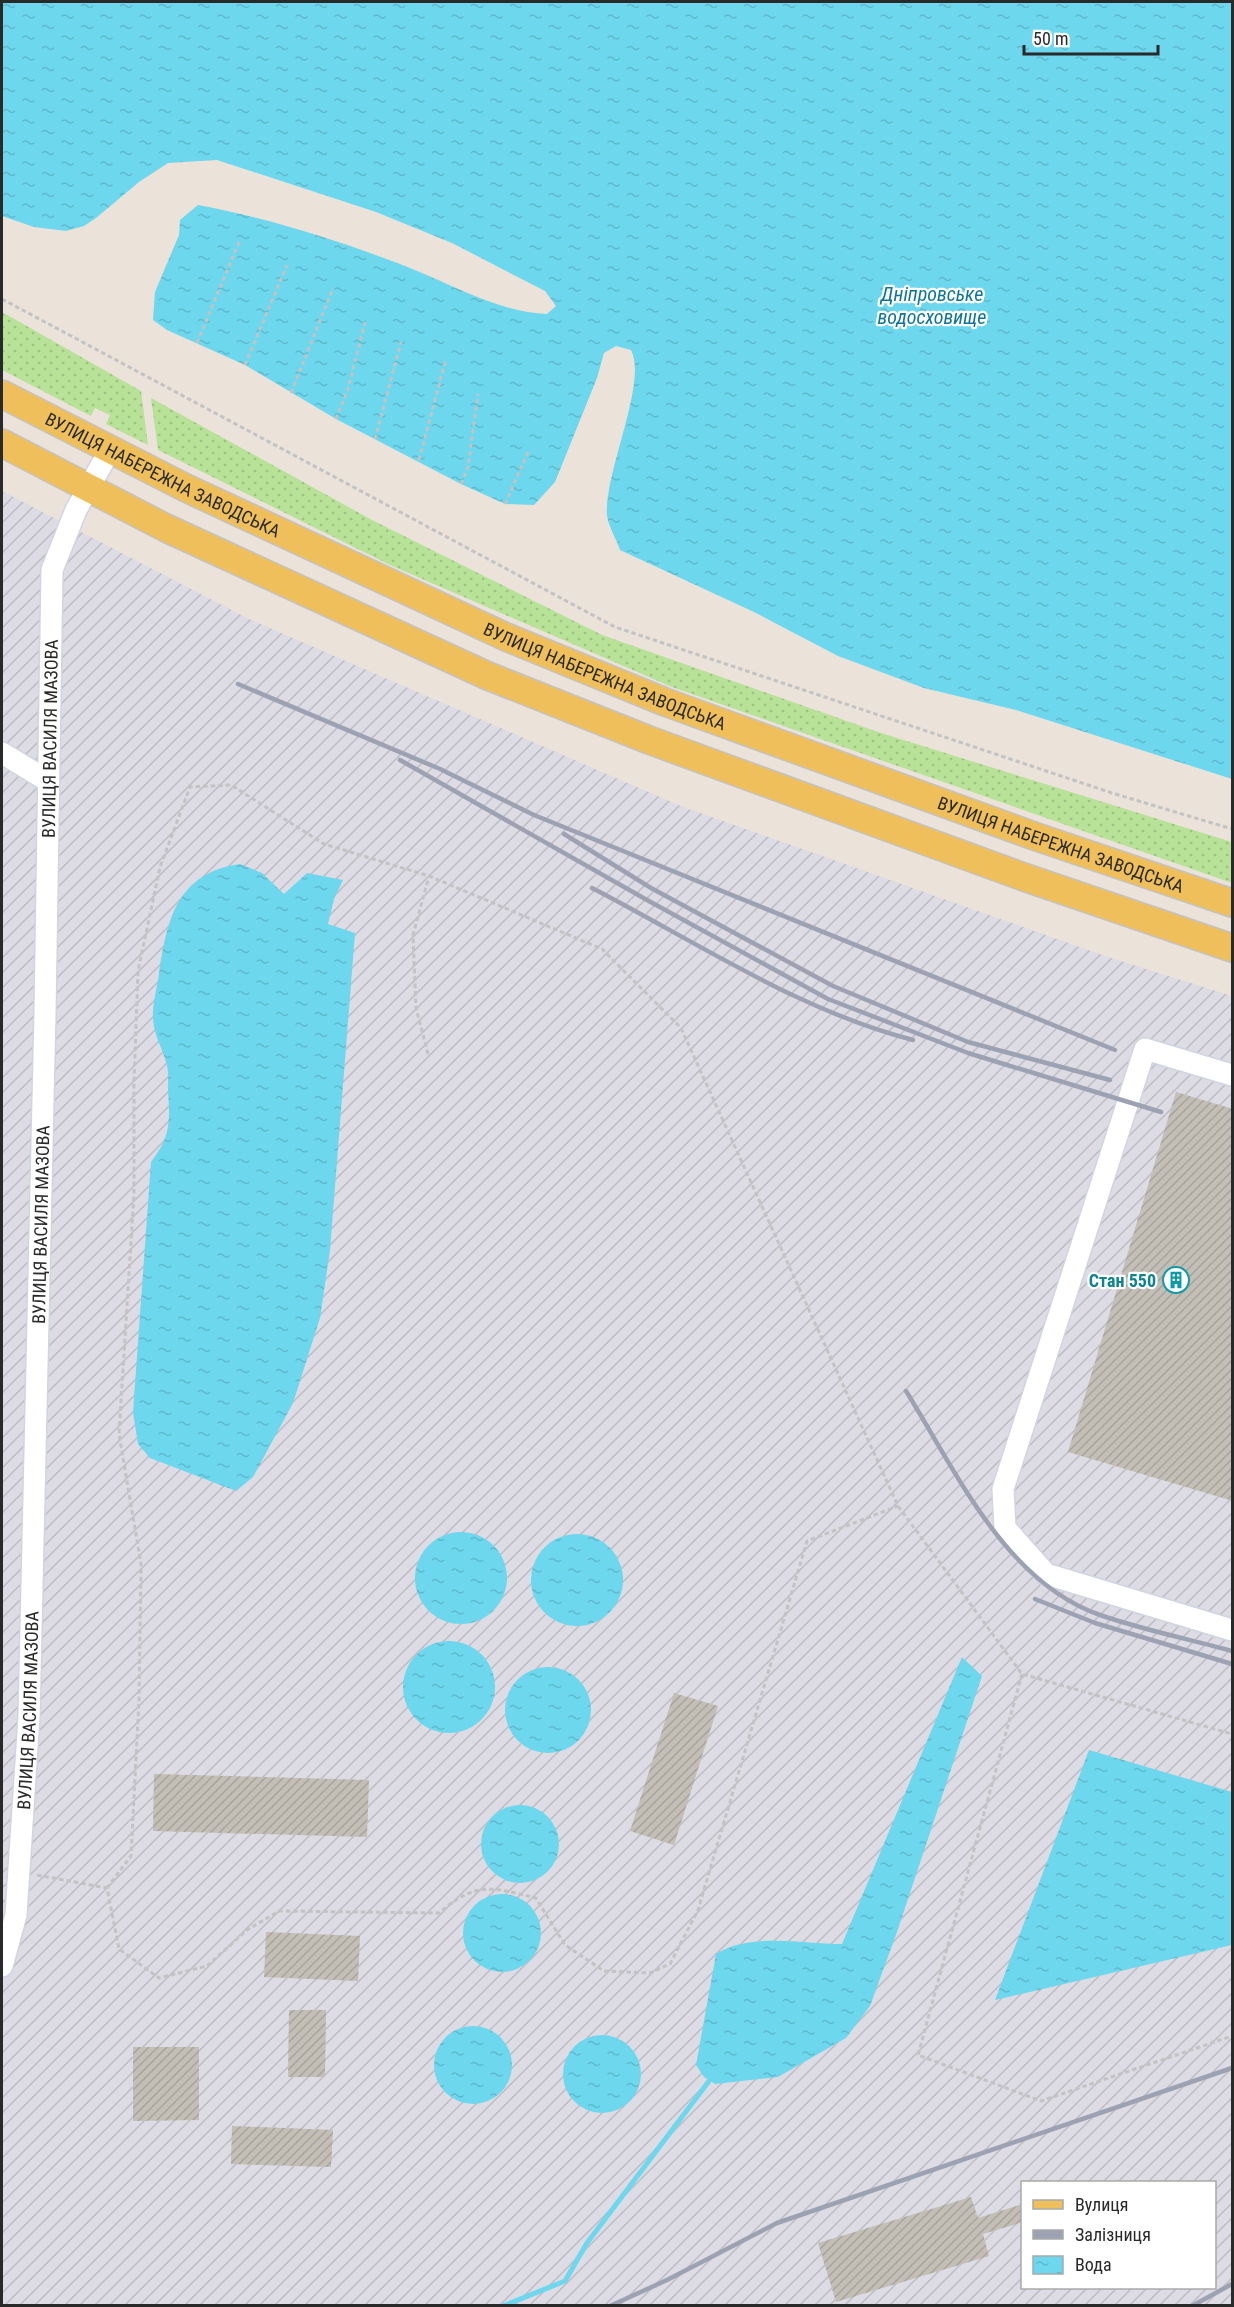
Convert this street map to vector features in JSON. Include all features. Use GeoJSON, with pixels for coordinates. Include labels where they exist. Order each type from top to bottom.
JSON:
{"type":"FeatureCollection","features":[{"type":"Feature","properties":{"kind":"main road","name":"ВУЛИЦЯ НАБЕРЕЖНА ЗАВОДСЬКА"},"geometry":{"type":"LineString","coordinates":[[2,394],[110,450],[383,582],[506,637],[665,702],[1034,836],[1233,903]]}},
{"type":"Feature","properties":{"kind":"main road"},"geometry":{"type":"LineString","coordinates":[[2,443],[166,528],[488,676],[649,740],[1021,876],[1233,948]]}},
{"type":"Feature","properties":{"kind":"street","name":"ВУЛИЦЯ ВАСИЛЯ МАЗОВА"},"geometry":{"type":"LineString","coordinates":[[2,1966],[16,1915],[11,1870],[32,1591],[52,570],[76,510],[110,450]]}},
{"type":"Feature","properties":{"kind":"street"},"geometry":{"type":"LineString","coordinates":[[2,753],[48,781]]}},
{"type":"Feature","properties":{"kind":"street"},"geometry":{"type":"LineString","coordinates":[[1233,1075],[1145,1049],[1003,1489],[1005,1528],[1046,1574],[1233,1630]]}},
{"type":"Feature","properties":{"kind":"path"},"geometry":{"type":"LineString","coordinates":[[197,343],[240,240]]}},
{"type":"Feature","properties":{"kind":"path"},"geometry":{"type":"LineString","coordinates":[[245,365],[287,265]]}},
{"type":"Feature","properties":{"kind":"path"},"geometry":{"type":"LineString","coordinates":[[291,393],[333,288]]}},
{"type":"Feature","properties":{"kind":"path"},"geometry":{"type":"LineString","coordinates":[[2,299],[615,627],[1112,794],[1233,829]]}},
{"type":"Feature","properties":{"kind":"path"},"geometry":{"type":"LineString","coordinates":[[336,419],[348,389],[365,322]]}},
{"type":"Feature","properties":{"kind":"path"},"geometry":{"type":"LineString","coordinates":[[375,439],[401,342]]}},
{"type":"Feature","properties":{"kind":"path"},"geometry":{"type":"LineString","coordinates":[[419,460],[446,359]]}},
{"type":"Feature","properties":{"kind":"path"},"geometry":{"type":"LineString","coordinates":[[461,484],[468,467],[478,394]]}},
{"type":"Feature","properties":{"kind":"path"},"geometry":{"type":"LineString","coordinates":[[505,504],[529,450]]}},
{"type":"Feature","properties":{"kind":"path"},"geometry":{"type":"LineString","coordinates":[[898,1506],[807,1541],[698,1910],[670,1964],[650,1973],[604,1971],[565,1945],[536,1898],[491,1887],[458,1896],[439,1913],[279,1911],[247,1930],[207,1966],[159,1978],[119,1949],[107,1888],[131,1856],[139,1700],[141,1564],[119,1434],[133,1205],[138,971],[160,867],[190,787],[231,785],[324,844],[429,876],[602,949],[681,1028],[898,1506],[1022,1674],[1233,1734]]}},
{"type":"Feature","properties":{"kind":"path"},"geometry":{"type":"LineString","coordinates":[[428,1054],[416,1008],[413,935],[429,876]]}},
{"type":"Feature","properties":{"kind":"path"},"geometry":{"type":"LineString","coordinates":[[1022,1674],[918,2055],[1041,2101],[1233,2036]]}},
{"type":"Feature","properties":{"kind":"path"},"geometry":{"type":"LineString","coordinates":[[11,1870],[107,1888]]}},
{"type":"Feature","properties":{"kind":"shaded area"},"geometry":{"type":"Polygon","coordinates":[[[2,491],[249,619],[683,807],[1111,958],[1232,996],[1232,2305],[2,2305],[2,491]]]}},
{"type":"Feature","properties":{"kind":"green space"},"geometry":{"type":"Polygon","coordinates":[[[2,312],[141,391],[148,445],[106,424],[110,415],[95,408],[91,416],[2,370],[2,312]]]}},
{"type":"Feature","properties":{"kind":"green space"},"geometry":{"type":"Polygon","coordinates":[[[151,398],[372,520],[602,635],[881,733],[1232,842],[1232,883],[672,687],[390,565],[158,450],[151,398]]]}},
{"type":"Feature","properties":{"kind":"water","name":"Дніпровське водосховище"},"geometry":{"type":"Polygon","coordinates":[[[2,2],[1232,2],[1232,779],[1016,710],[924,688],[838,656],[754,612],[620,550],[607,515],[612,476],[634,383],[635,365],[631,350],[616,346],[604,353],[597,378],[555,482],[534,505],[505,504],[461,484],[336,419],[245,365],[167,330],[153,320],[155,292],[179,235],[180,220],[198,205],[275,223],[350,246],[510,308],[547,314],[556,306],[545,291],[452,243],[376,212],[217,160],[168,163],[139,182],[84,226],[66,231],[34,227],[2,216],[2,2]]]}},
{"type":"Feature","properties":{"kind":"water"},"geometry":{"type":"Polygon","coordinates":[[[240,864],[262,873],[284,894],[307,873],[343,880],[334,899],[328,924],[355,933],[330,1250],[320,1318],[293,1403],[253,1477],[236,1491],[150,1458],[138,1444],[133,1412],[151,1162],[166,1136],[169,1120],[168,1068],[153,1019],[162,954],[172,917],[189,888],[202,877],[219,869],[240,864]]]}},
{"type":"Feature","properties":{"kind":"water"},"geometry":{"type":"Polygon","coordinates":[[[461,1532],[478,1536],[493,1546],[503,1561],[507,1578],[503,1595],[493,1610],[478,1620],[461,1624],[444,1620],[429,1610],[419,1595],[415,1578],[419,1561],[429,1546],[444,1536],[461,1532]]]}},
{"type":"Feature","properties":{"kind":"water"},"geometry":{"type":"Polygon","coordinates":[[[577,1534],[594,1538],[609,1548],[619,1563],[623,1580],[619,1597],[609,1612],[594,1622],[577,1626],[560,1622],[545,1612],[535,1597],[531,1580],[535,1563],[545,1548],[560,1538],[577,1534]]]}},
{"type":"Feature","properties":{"kind":"water"},"geometry":{"type":"Polygon","coordinates":[[[449,1641],[467,1645],[481,1655],[491,1669],[495,1687],[491,1705],[481,1719],[467,1729],[449,1733],[431,1729],[417,1719],[407,1705],[403,1687],[407,1669],[417,1655],[431,1645],[449,1641]]]}},
{"type":"Feature","properties":{"kind":"water"},"geometry":{"type":"Polygon","coordinates":[[[962,1657],[982,1676],[870,2006],[846,2038],[778,2077],[715,2084],[704,2077],[696,2065],[716,1954],[730,1947],[761,1941],[842,1944],[962,1657]]]}},
{"type":"Feature","properties":{"kind":"water"},"geometry":{"type":"Polygon","coordinates":[[[548,1667],[564,1671],[578,1680],[587,1694],[591,1710],[587,1726],[578,1740],[564,1749],[548,1753],[532,1749],[518,1740],[509,1726],[505,1710],[509,1694],[518,1680],[532,1671],[548,1667]]]}},
{"type":"Feature","properties":{"kind":"water"},"geometry":{"type":"Polygon","coordinates":[[[1089,1750],[1232,1792],[1232,1945],[995,2000],[1089,1750]]]}},
{"type":"Feature","properties":{"kind":"water"},"geometry":{"type":"Polygon","coordinates":[[[512,1805],[528,1805],[542,1811],[553,1822],[559,1836],[559,1852],[553,1866],[542,1877],[528,1883],[512,1883],[498,1877],[487,1866],[481,1852],[481,1836],[487,1822],[498,1811],[512,1805]]]}},
{"type":"Feature","properties":{"kind":"water"},"geometry":{"type":"Polygon","coordinates":[[[494,1894],[510,1894],[524,1900],[535,1911],[541,1925],[541,1941],[535,1955],[524,1966],[510,1972],[494,1972],[480,1966],[469,1955],[463,1941],[463,1925],[469,1911],[480,1900],[494,1894]]]}},
{"type":"Feature","properties":{"kind":"water"},"geometry":{"type":"Polygon","coordinates":[[[465,2026],[481,2026],[495,2032],[506,2043],[512,2057],[512,2073],[506,2087],[495,2098],[481,2104],[465,2104],[451,2098],[440,2087],[434,2073],[434,2057],[440,2043],[451,2032],[465,2026]]]}},
{"type":"Feature","properties":{"kind":"water"},"geometry":{"type":"Polygon","coordinates":[[[594,2035],[610,2035],[624,2041],[635,2052],[641,2066],[641,2082],[635,2096],[624,2107],[610,2113],[594,2113],[580,2107],[569,2096],[563,2082],[563,2066],[569,2052],[580,2041],[594,2035]]]}},
{"type":"Feature","properties":{"kind":"building","name":"Стан 550"},"geometry":{"type":"Polygon","coordinates":[[[1176,1092],[1233,1109],[1233,1501],[1068,1452],[1176,1092]]]}},
{"type":"Feature","properties":{"kind":"building"},"geometry":{"type":"Polygon","coordinates":[[[674,1693],[718,1706],[674,1845],[630,1831],[674,1693]]]}},
{"type":"Feature","properties":{"kind":"building"},"geometry":{"type":"Polygon","coordinates":[[[154,1774],[369,1780],[367,1837],[153,1831],[154,1774]]]}},
{"type":"Feature","properties":{"kind":"building"},"geometry":{"type":"Polygon","coordinates":[[[266,1932],[360,1936],[358,1981],[264,1977],[266,1932]]]}},
{"type":"Feature","properties":{"kind":"building"},"geometry":{"type":"Polygon","coordinates":[[[289,2010],[326,2010],[325,2077],[288,2077],[289,2010]]]}},
{"type":"Feature","properties":{"kind":"building"},"geometry":{"type":"Polygon","coordinates":[[[133,2047],[199,2047],[199,2120],[133,2121],[133,2047]]]}},
{"type":"Feature","properties":{"kind":"building"},"geometry":{"type":"Polygon","coordinates":[[[232,2126],[333,2130],[331,2167],[231,2164],[232,2126]]]}},
{"type":"Feature","properties":{"kind":"building"},"geometry":{"type":"Polygon","coordinates":[[[971,2197],[978,2218],[1021,2205],[1021,2223],[983,2234],[989,2256],[836,2302],[818,2243],[971,2197]]]}},
{"type":"Feature","properties":{"kind":"waterway"},"geometry":{"type":"LineString","coordinates":[[503,2306],[565,2281],[587,2243],[709,2081]]}},
{"type":"Feature","properties":{"kind":"railway"},"geometry":{"type":"LineString","coordinates":[[238,684],[440,769],[534,815],[1115,1050]]}},
{"type":"Feature","properties":{"kind":"railway"},"geometry":{"type":"LineString","coordinates":[[400,760],[647,900],[828,999],[968,1053],[1161,1112]]}},
{"type":"Feature","properties":{"kind":"railway"},"geometry":{"type":"LineString","coordinates":[[564,834],[651,888],[833,986],[968,1042],[1110,1080]]}},
{"type":"Feature","properties":{"kind":"railway"},"geometry":{"type":"LineString","coordinates":[[592,888],[788,993],[870,1027],[913,1040]]}},
{"type":"Feature","properties":{"kind":"railway"},"geometry":{"type":"LineString","coordinates":[[906,1391],[986,1521],[1010,1551],[1037,1577],[1066,1599],[1100,1615],[1232,1651]]}},
{"type":"Feature","properties":{"kind":"railway"},"geometry":{"type":"LineString","coordinates":[[1035,1599],[1095,1623],[1232,1664]]}},
{"type":"Feature","properties":{"kind":"railway"},"geometry":{"type":"LineString","coordinates":[[610,2306],[667,2280],[777,2223],[1232,2068]]}},
{"type":"Feature","properties":{"kind":"railway"},"geometry":{"type":"LineString","coordinates":[[1192,2306],[1232,2284]]}},
{"type":"Feature","properties":{"kind":"place","name":"Стан 550"},"geometry":{"type":"Point","coordinates":[1176,1280]}}]}
